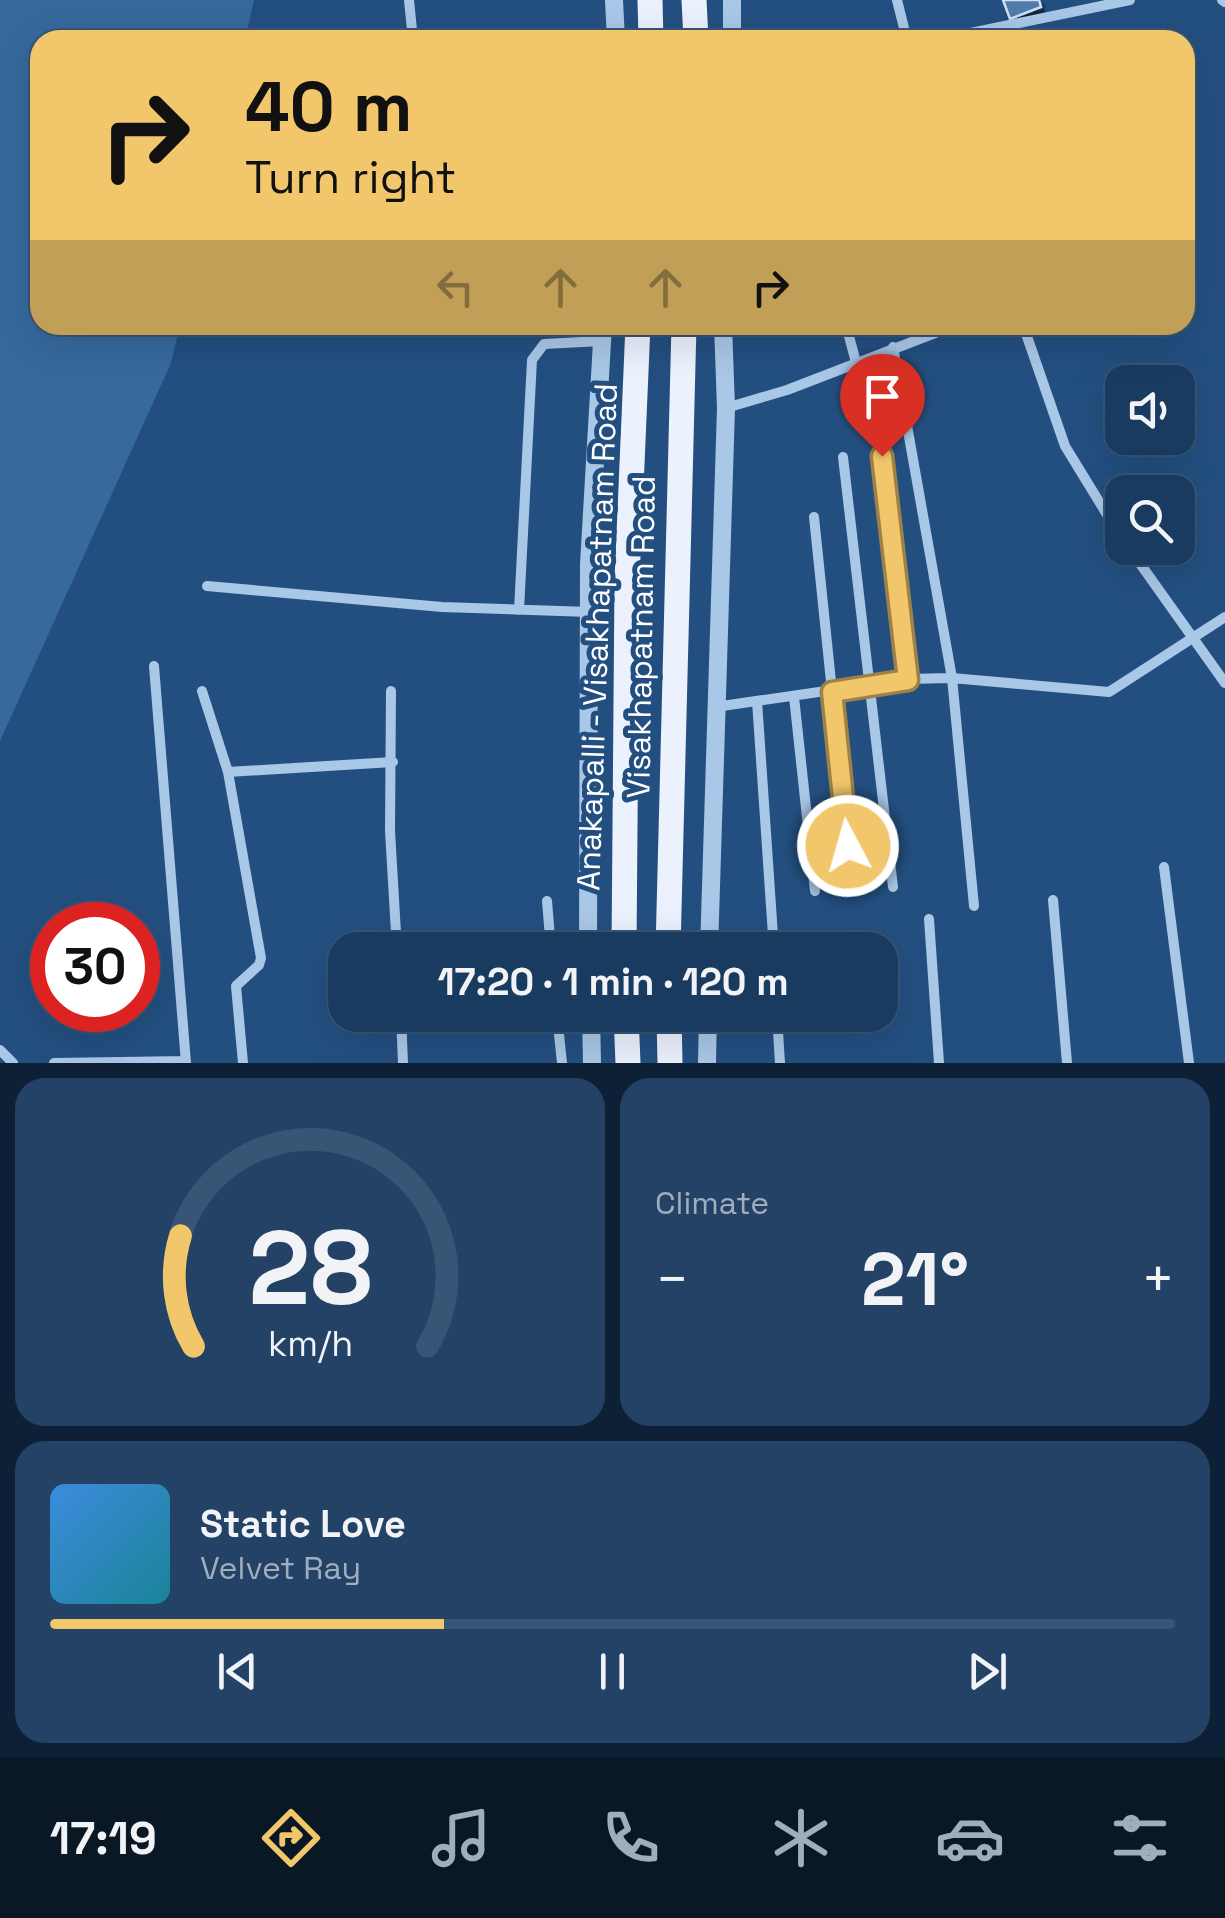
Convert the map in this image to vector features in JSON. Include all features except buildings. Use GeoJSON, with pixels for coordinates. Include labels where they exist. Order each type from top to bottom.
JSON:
{"type":"FeatureCollection","features":[{"type":"Feature","properties":{"kind":"main road"},"geometry":{"type":"LineString","coordinates":[[650,0],[651,30]]}},
{"type":"Feature","properties":{"kind":"main road"},"geometry":{"type":"LineString","coordinates":[[694,0],[696,30]]}},
{"type":"Feature","properties":{"kind":"main road","name":"Anakapalli - Visakhapatnam Road"},"geometry":{"type":"LineString","coordinates":[[624,932],[627,599],[638,335]]}},
{"type":"Feature","properties":{"kind":"main road","name":"Visakhapatnam Road"},"geometry":{"type":"LineString","coordinates":[[668,932],[684,335]]}},
{"type":"Feature","properties":{"kind":"main road"},"geometry":{"type":"LineString","coordinates":[[627,1032],[628,1063]]}},
{"type":"Feature","properties":{"kind":"main road"},"geometry":{"type":"LineString","coordinates":[[669,1032],[670,1063]]}},
{"type":"Feature","properties":{"kind":"street"},"geometry":{"type":"LineString","coordinates":[[409,0],[412,30]]}},
{"type":"Feature","properties":{"kind":"street"},"geometry":{"type":"LineString","coordinates":[[614,0],[616,30]]}},
{"type":"Feature","properties":{"kind":"street"},"geometry":{"type":"LineString","coordinates":[[732,0],[732,30]]}},
{"type":"Feature","properties":{"kind":"street"},"geometry":{"type":"LineString","coordinates":[[897,0],[904,30]]}},
{"type":"Feature","properties":{"kind":"street"},"geometry":{"type":"LineString","coordinates":[[985,30],[1130,0]]}},
{"type":"Feature","properties":{"kind":"street"},"geometry":{"type":"LineString","coordinates":[[519,610],[532,360],[544,344],[591,335]]}},
{"type":"Feature","properties":{"kind":"street"},"geometry":{"type":"LineString","coordinates":[[588,932],[590,612],[602,335]]}},
{"type":"Feature","properties":{"kind":"street"},"geometry":{"type":"LineString","coordinates":[[709,932],[726,408],[723,335]]}},
{"type":"Feature","properties":{"kind":"street"},"geometry":{"type":"LineString","coordinates":[[849,335],[882,456],[908,680]]}},
{"type":"Feature","properties":{"kind":"street"},"geometry":{"type":"LineString","coordinates":[[726,408],[787,390],[927,335]]}},
{"type":"Feature","properties":{"kind":"street"},"geometry":{"type":"LineString","coordinates":[[1026,335],[1065,446],[1105,511]]}},
{"type":"Feature","properties":{"kind":"street"},"geometry":{"type":"LineString","coordinates":[[893,347],[952,678],[974,906]]}},
{"type":"Feature","properties":{"kind":"street"},"geometry":{"type":"LineString","coordinates":[[842,457],[893,887]]}},
{"type":"Feature","properties":{"kind":"street"},"geometry":{"type":"LineString","coordinates":[[814,517],[848,846]]}},
{"type":"Feature","properties":{"kind":"street"},"geometry":{"type":"LineString","coordinates":[[1141,565],[1225,683]]}},
{"type":"Feature","properties":{"kind":"street"},"geometry":{"type":"LineString","coordinates":[[207,586],[442,608],[590,612]]}},
{"type":"Feature","properties":{"kind":"street"},"geometry":{"type":"LineString","coordinates":[[714,708],[908,680],[952,678],[1109,692],[1225,617]]}},
{"type":"Feature","properties":{"kind":"street"},"geometry":{"type":"LineString","coordinates":[[54,1063],[186,1062],[154,666]]}},
{"type":"Feature","properties":{"kind":"street"},"geometry":{"type":"LineString","coordinates":[[391,690],[394,762],[390,831],[396,932]]}},
{"type":"Feature","properties":{"kind":"street"},"geometry":{"type":"LineString","coordinates":[[202,691],[228,772],[260,958],[259,966],[236,986],[243,1063]]}},
{"type":"Feature","properties":{"kind":"street"},"geometry":{"type":"LineString","coordinates":[[794,697],[815,891]]}},
{"type":"Feature","properties":{"kind":"street"},"geometry":{"type":"LineString","coordinates":[[757,701],[773,932]]}},
{"type":"Feature","properties":{"kind":"street"},"geometry":{"type":"LineString","coordinates":[[228,772],[394,762]]}},
{"type":"Feature","properties":{"kind":"street"},"geometry":{"type":"LineString","coordinates":[[1164,867],[1189,1063]]}},
{"type":"Feature","properties":{"kind":"street"},"geometry":{"type":"LineString","coordinates":[[1053,900],[1068,1063]]}},
{"type":"Feature","properties":{"kind":"street"},"geometry":{"type":"LineString","coordinates":[[547,901],[550,932]]}},
{"type":"Feature","properties":{"kind":"street"},"geometry":{"type":"LineString","coordinates":[[928,918],[939,1063]]}},
{"type":"Feature","properties":{"kind":"street"},"geometry":{"type":"LineString","coordinates":[[402,1032],[403,1063]]}},
{"type":"Feature","properties":{"kind":"street"},"geometry":{"type":"LineString","coordinates":[[559,1032],[562,1063]]}},
{"type":"Feature","properties":{"kind":"street"},"geometry":{"type":"LineString","coordinates":[[591,1032],[592,1063]]}},
{"type":"Feature","properties":{"kind":"street"},"geometry":{"type":"LineString","coordinates":[[707,1063],[708,1032]]}},
{"type":"Feature","properties":{"kind":"street"},"geometry":{"type":"LineString","coordinates":[[778,1032],[780,1063]]}},
{"type":"Feature","properties":{"kind":"street"},"geometry":{"type":"LineString","coordinates":[[0,1050],[13,1063]]}},
{"type":"Feature","properties":{"kind":"shaded area"},"geometry":{"type":"Polygon","coordinates":[[[0,0],[254,0],[247,30],[30,30],[30,335],[178,335],[171,363],[0,741],[0,0]]]}},
{"type":"Feature","properties":{"kind":"route"},"geometry":{"type":"LineString","coordinates":[[848,846],[832,692],[908,680],[882,456]]}}]}
